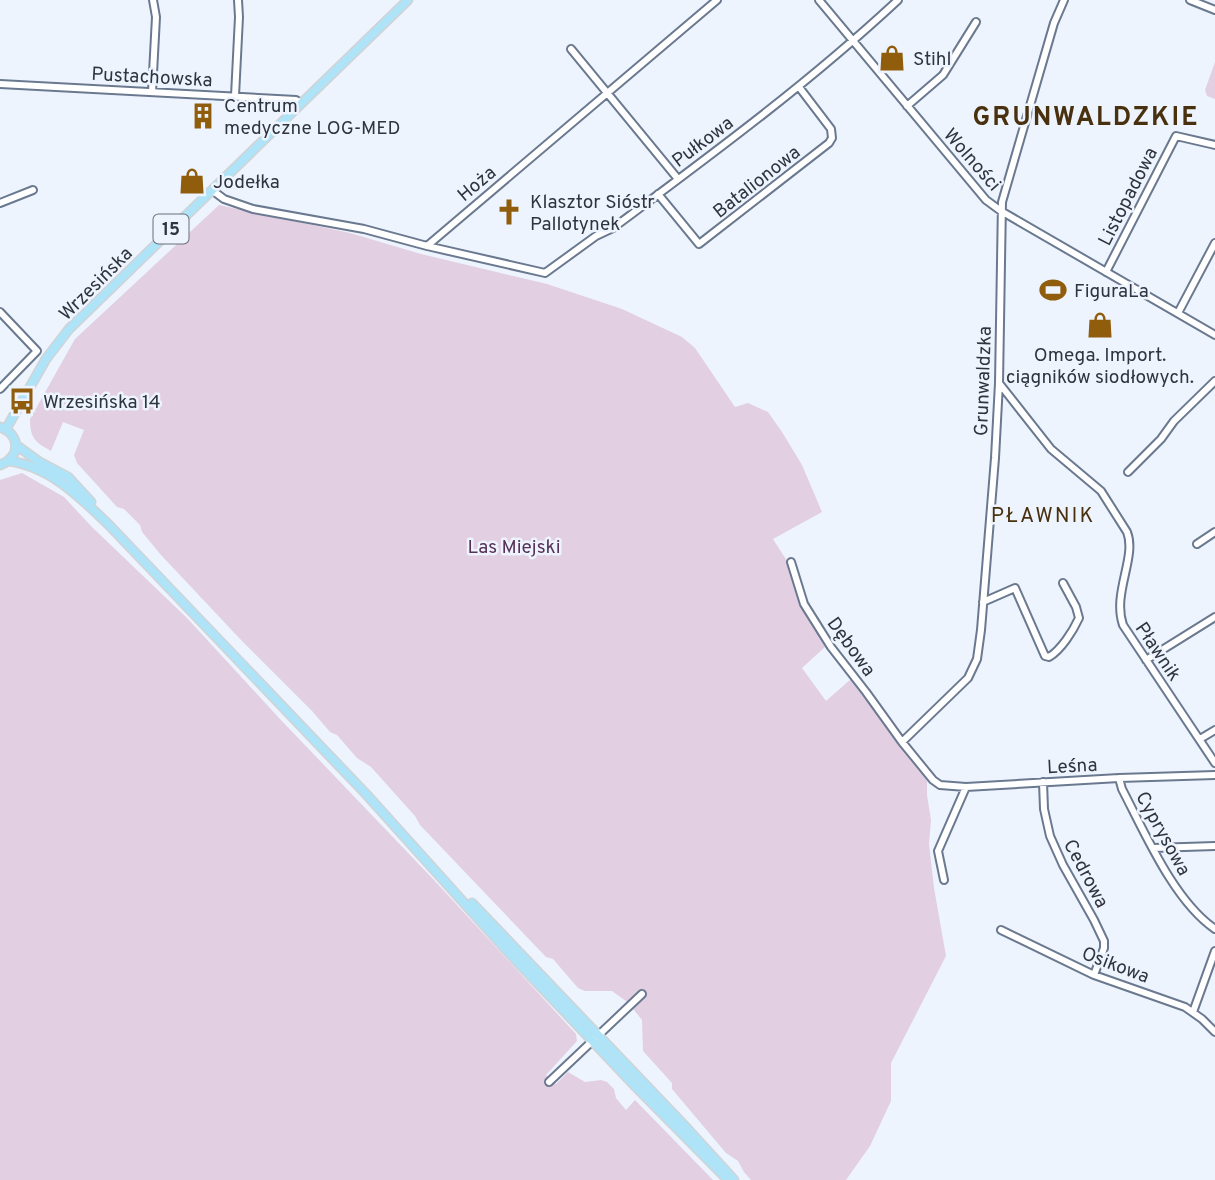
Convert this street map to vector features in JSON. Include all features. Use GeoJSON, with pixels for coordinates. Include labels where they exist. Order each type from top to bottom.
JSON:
{"type":"FeatureCollection","features":[{"type":"Feature","properties":{"kind":"main road","name":"Wrzesińska"},"geometry":{"type":"LineString","coordinates":[[3,428],[46,359],[69,329],[408,0]]}},
{"type":"Feature","properties":{"kind":"main road","name":"15"},"geometry":{"type":"LineString","coordinates":[[3,428],[11,433],[16,444]]}},
{"type":"Feature","properties":{"kind":"main road"},"geometry":{"type":"LineString","coordinates":[[0,465],[13,456],[16,444],[38,461],[68,477],[83,491],[108,524]]}},
{"type":"Feature","properties":{"kind":"main road"},"geometry":{"type":"LineString","coordinates":[[9,461],[21,462],[59,481],[108,524],[366,794],[510,954],[682,1123],[734,1180]]}},
{"type":"Feature","properties":{"kind":"main road"},"geometry":{"type":"LineString","coordinates":[[596,1038],[635,1086],[728,1180]]}},
{"type":"Feature","properties":{"kind":"street"},"geometry":{"type":"LineString","coordinates":[[152,92],[156,17],[153,0]]}},
{"type":"Feature","properties":{"kind":"street"},"geometry":{"type":"LineString","coordinates":[[235,96],[238,0]]}},
{"type":"Feature","properties":{"kind":"street","name":"Hoża"},"geometry":{"type":"LineString","coordinates":[[426,246],[717,0]]}},
{"type":"Feature","properties":{"kind":"street","name":"Wolności"},"geometry":{"type":"LineString","coordinates":[[819,0],[986,200],[1215,335]]}},
{"type":"Feature","properties":{"kind":"street","name":"Pułkowa"},"geometry":{"type":"LineString","coordinates":[[426,246],[545,273],[596,236],[613,228],[799,87],[898,0]]}},
{"type":"Feature","properties":{"kind":"street","name":"Grunwaldzka"},"geometry":{"type":"LineString","coordinates":[[902,742],[968,678],[977,660],[999,383],[1003,194],[1054,23],[1064,0]]}},
{"type":"Feature","properties":{"kind":"street"},"geometry":{"type":"LineString","coordinates":[[1190,0],[1215,10]]}},
{"type":"Feature","properties":{"kind":"street"},"geometry":{"type":"LineString","coordinates":[[907,106],[943,75],[976,22]]}},
{"type":"Feature","properties":{"kind":"street"},"geometry":{"type":"LineString","coordinates":[[572,49],[678,179]]}},
{"type":"Feature","properties":{"kind":"street","name":"Pustachowska"},"geometry":{"type":"LineString","coordinates":[[0,84],[235,96],[296,100],[301,103]]}},
{"type":"Feature","properties":{"kind":"street","name":"Batalionowa"},"geometry":{"type":"LineString","coordinates":[[658,194],[699,244],[830,143],[831,129],[799,87]]}},
{"type":"Feature","properties":{"kind":"street","name":"Listopadowa"},"geometry":{"type":"LineString","coordinates":[[1106,271],[1176,136],[1215,145]]}},
{"type":"Feature","properties":{"kind":"street"},"geometry":{"type":"LineString","coordinates":[[0,203],[33,190]]}},
{"type":"Feature","properties":{"kind":"street"},"geometry":{"type":"LineString","coordinates":[[212,190],[224,199],[253,209],[364,229],[426,246]]}},
{"type":"Feature","properties":{"kind":"street"},"geometry":{"type":"LineString","coordinates":[[1178,313],[1215,243]]}},
{"type":"Feature","properties":{"kind":"street"},"geometry":{"type":"LineString","coordinates":[[0,312],[37,351],[0,389]]}},
{"type":"Feature","properties":{"kind":"street"},"geometry":{"type":"LineString","coordinates":[[1128,472],[1215,381]]}},
{"type":"Feature","properties":{"kind":"street","name":"Pławnik"},"geometry":{"type":"LineString","coordinates":[[999,383],[1051,449],[1101,491],[1127,532],[1129,548],[1120,615],[1125,629],[1215,763]]}},
{"type":"Feature","properties":{"kind":"street"},"geometry":{"type":"LineString","coordinates":[[1197,544],[1215,532]]}},
{"type":"Feature","properties":{"kind":"street","name":"Dębowa"},"geometry":{"type":"LineString","coordinates":[[791,562],[804,604],[831,647],[933,780]]}},
{"type":"Feature","properties":{"kind":"street"},"geometry":{"type":"LineString","coordinates":[[983,601],[1015,588],[1045,656],[1049,657],[1054,654],[1079,618],[1063,583]]}},
{"type":"Feature","properties":{"kind":"street"},"geometry":{"type":"LineString","coordinates":[[1146,660],[1215,617]]}},
{"type":"Feature","properties":{"kind":"street"},"geometry":{"type":"LineString","coordinates":[[1200,739],[1215,730]]}},
{"type":"Feature","properties":{"kind":"street","name":"Leśna"},"geometry":{"type":"LineString","coordinates":[[933,780],[940,785],[966,787],[1215,775]]}},
{"type":"Feature","properties":{"kind":"street","name":"Cyprysowa"},"geometry":{"type":"LineString","coordinates":[[1119,778],[1122,789],[1181,896],[1196,915],[1215,929]]}},
{"type":"Feature","properties":{"kind":"street","name":"Cedrowa"},"geometry":{"type":"LineString","coordinates":[[1043,782],[1049,836],[1104,941],[1094,975]]}},
{"type":"Feature","properties":{"kind":"street"},"geometry":{"type":"LineString","coordinates":[[944,880],[938,851],[966,787]]}},
{"type":"Feature","properties":{"kind":"street"},"geometry":{"type":"LineString","coordinates":[[1153,848],[1215,846]]}},
{"type":"Feature","properties":{"kind":"street","name":"Osikowa"},"geometry":{"type":"LineString","coordinates":[[1001,930],[1094,975],[1185,1007],[1215,1032]]}},
{"type":"Feature","properties":{"kind":"street"},"geometry":{"type":"LineString","coordinates":[[1193,1012],[1215,951]]}},
{"type":"Feature","properties":{"kind":"street"},"geometry":{"type":"LineString","coordinates":[[549,1082],[642,995]]}},
{"type":"Feature","properties":{"kind":"green space"},"geometry":{"type":"Polygon","coordinates":[[[1215,62],[1215,99],[1207,96],[1205,90],[1215,62]]]}},
{"type":"Feature","properties":{"kind":"green space","name":"Las Miejski"},"geometry":{"type":"Polygon","coordinates":[[[219,205],[350,233],[421,254],[547,284],[622,309],[682,337],[695,348],[735,407],[748,403],[768,412],[782,432],[802,465],[822,512],[773,539],[787,561],[802,605],[825,647],[802,668],[826,701],[851,679],[927,781],[931,820],[929,844],[946,956],[891,1063],[891,1101],[870,1146],[846,1180],[751,1180],[738,1161],[726,1153],[672,1089],[672,1083],[643,1051],[642,1020],[630,1005],[551,1079],[556,1084],[568,1072],[585,1082],[607,1082],[626,1110],[635,1100],[713,1180],[0,1180],[0,480],[22,473],[64,497],[187,618],[576,1034],[577,1041],[546,1075],[550,1079],[630,1004],[612,991],[585,991],[578,988],[553,959],[546,957],[420,825],[371,767],[357,758],[337,735],[330,732],[242,641],[161,555],[142,532],[140,525],[124,509],[117,507],[77,463],[74,455],[84,430],[63,422],[51,451],[37,442],[32,435],[30,419],[75,339],[219,205]]]}},
{"type":"Feature","properties":{"kind":"place","name":"Stihl"},"geometry":{"type":"Point","coordinates":[892,58]}},
{"type":"Feature","properties":{"kind":"place","name":"Centrum medyczne LOG-MED"},"geometry":{"type":"Point","coordinates":[203,116]}},
{"type":"Feature","properties":{"kind":"place","name":"Jodełka"},"geometry":{"type":"Point","coordinates":[192,181]}},
{"type":"Feature","properties":{"kind":"place","name":"Klasztor Sióstr Pallotynek"},"geometry":{"type":"Point","coordinates":[509,212]}},
{"type":"Feature","properties":{"kind":"place","name":"FiguraLa"},"geometry":{"type":"Point","coordinates":[1053,290]}},
{"type":"Feature","properties":{"kind":"place","name":"Omega. Import. ciągników siodłowych."},"geometry":{"type":"Point","coordinates":[1100,325]}},
{"type":"Feature","properties":{"kind":"place","name":"Wrzesińska 14"},"geometry":{"type":"Point","coordinates":[22,401]}},
{"type":"Feature","properties":{"kind":"district","name":"GRUNWALDZKIE"},"geometry":{"type":"Point","coordinates":[1086,116]}},
{"type":"Feature","properties":{"kind":"district","name":"PŁAWNIK"},"geometry":{"type":"Point","coordinates":[1043,515]}}]}
